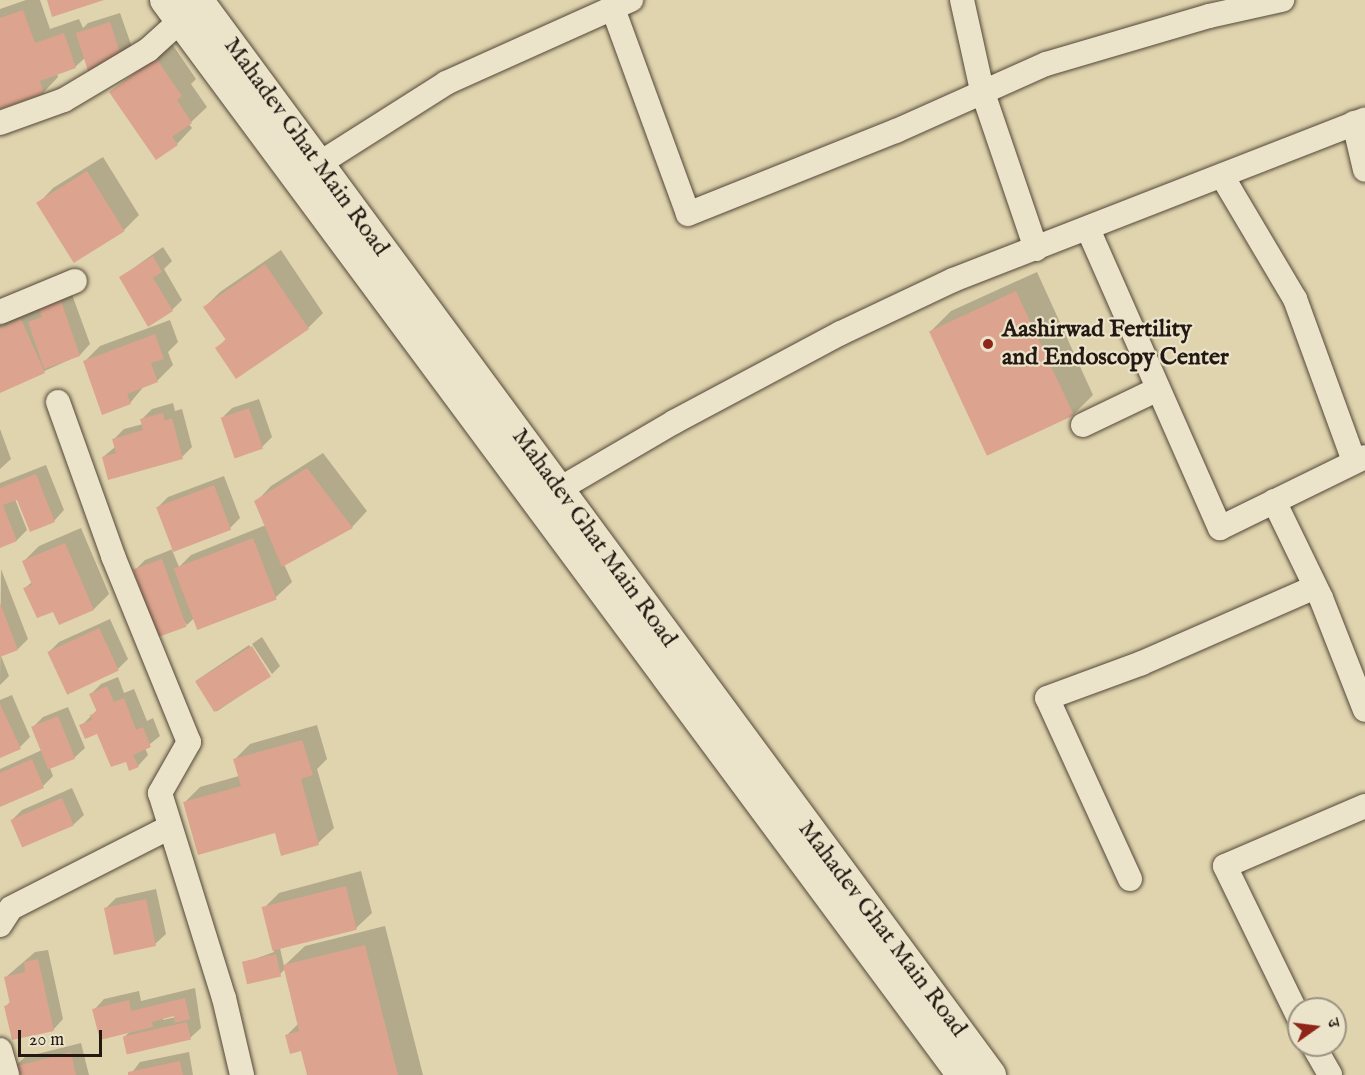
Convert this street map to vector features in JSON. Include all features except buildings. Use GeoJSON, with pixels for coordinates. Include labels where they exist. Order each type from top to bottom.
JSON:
{"type":"FeatureCollection","features":[{"type":"Feature","properties":{"kind":"street"},"geometry":{"type":"LineString","coordinates":[[962,0],[982,90],[1036,249]]}},
{"type":"Feature","properties":{"kind":"street"},"geometry":{"type":"LineString","coordinates":[[307,171],[446,83],[622,3],[688,214],[896,131],[982,90],[1046,64],[1209,16],[1282,0]]}},
{"type":"Feature","properties":{"kind":"street"},"geometry":{"type":"LineString","coordinates":[[0,123],[64,100],[148,50],[192,5]]}},
{"type":"Feature","properties":{"kind":"street","name":"Mahadev Ghat Main Road"},"geometry":{"type":"LineString","coordinates":[[192,5],[307,171],[547,496],[991,1075]]}},
{"type":"Feature","properties":{"kind":"street"},"geometry":{"type":"LineString","coordinates":[[962,1075],[547,496],[842,333],[952,280],[1088,229],[1359,121],[1365,170]]}},
{"type":"Feature","properties":{"kind":"street"},"geometry":{"type":"LineString","coordinates":[[1088,229],[1220,528],[1360,459],[1295,299],[1222,176]]}},
{"type":"Feature","properties":{"kind":"street"},"geometry":{"type":"LineString","coordinates":[[0,312],[75,281]]}},
{"type":"Feature","properties":{"kind":"street"},"geometry":{"type":"LineString","coordinates":[[1083,425],[1158,389]]}},
{"type":"Feature","properties":{"kind":"street"},"geometry":{"type":"LineString","coordinates":[[58,402],[113,556],[189,742],[160,793],[224,998],[242,1075]]}},
{"type":"Feature","properties":{"kind":"street"},"geometry":{"type":"LineString","coordinates":[[1274,501],[1315,586],[1354,655],[1365,710]]}},
{"type":"Feature","properties":{"kind":"street"},"geometry":{"type":"LineString","coordinates":[[1130,879],[1047,698],[1142,663],[1315,586]]}},
{"type":"Feature","properties":{"kind":"street"},"geometry":{"type":"LineString","coordinates":[[1289,997],[1225,866],[1365,806]]}},
{"type":"Feature","properties":{"kind":"street"},"geometry":{"type":"LineString","coordinates":[[0,925],[11,908],[170,827]]}},
{"type":"Feature","properties":{"kind":"street"},"geometry":{"type":"LineString","coordinates":[[0,1050],[7,1075]]}},
{"type":"Feature","properties":{"kind":"street"},"geometry":{"type":"LineString","coordinates":[[1319,1057],[1330,1075]]}},
{"type":"Feature","properties":{"kind":"place","name":"Aashirwad Fertility and Endoscopy Center"},"geometry":{"type":"Point","coordinates":[988,344]}}]}
